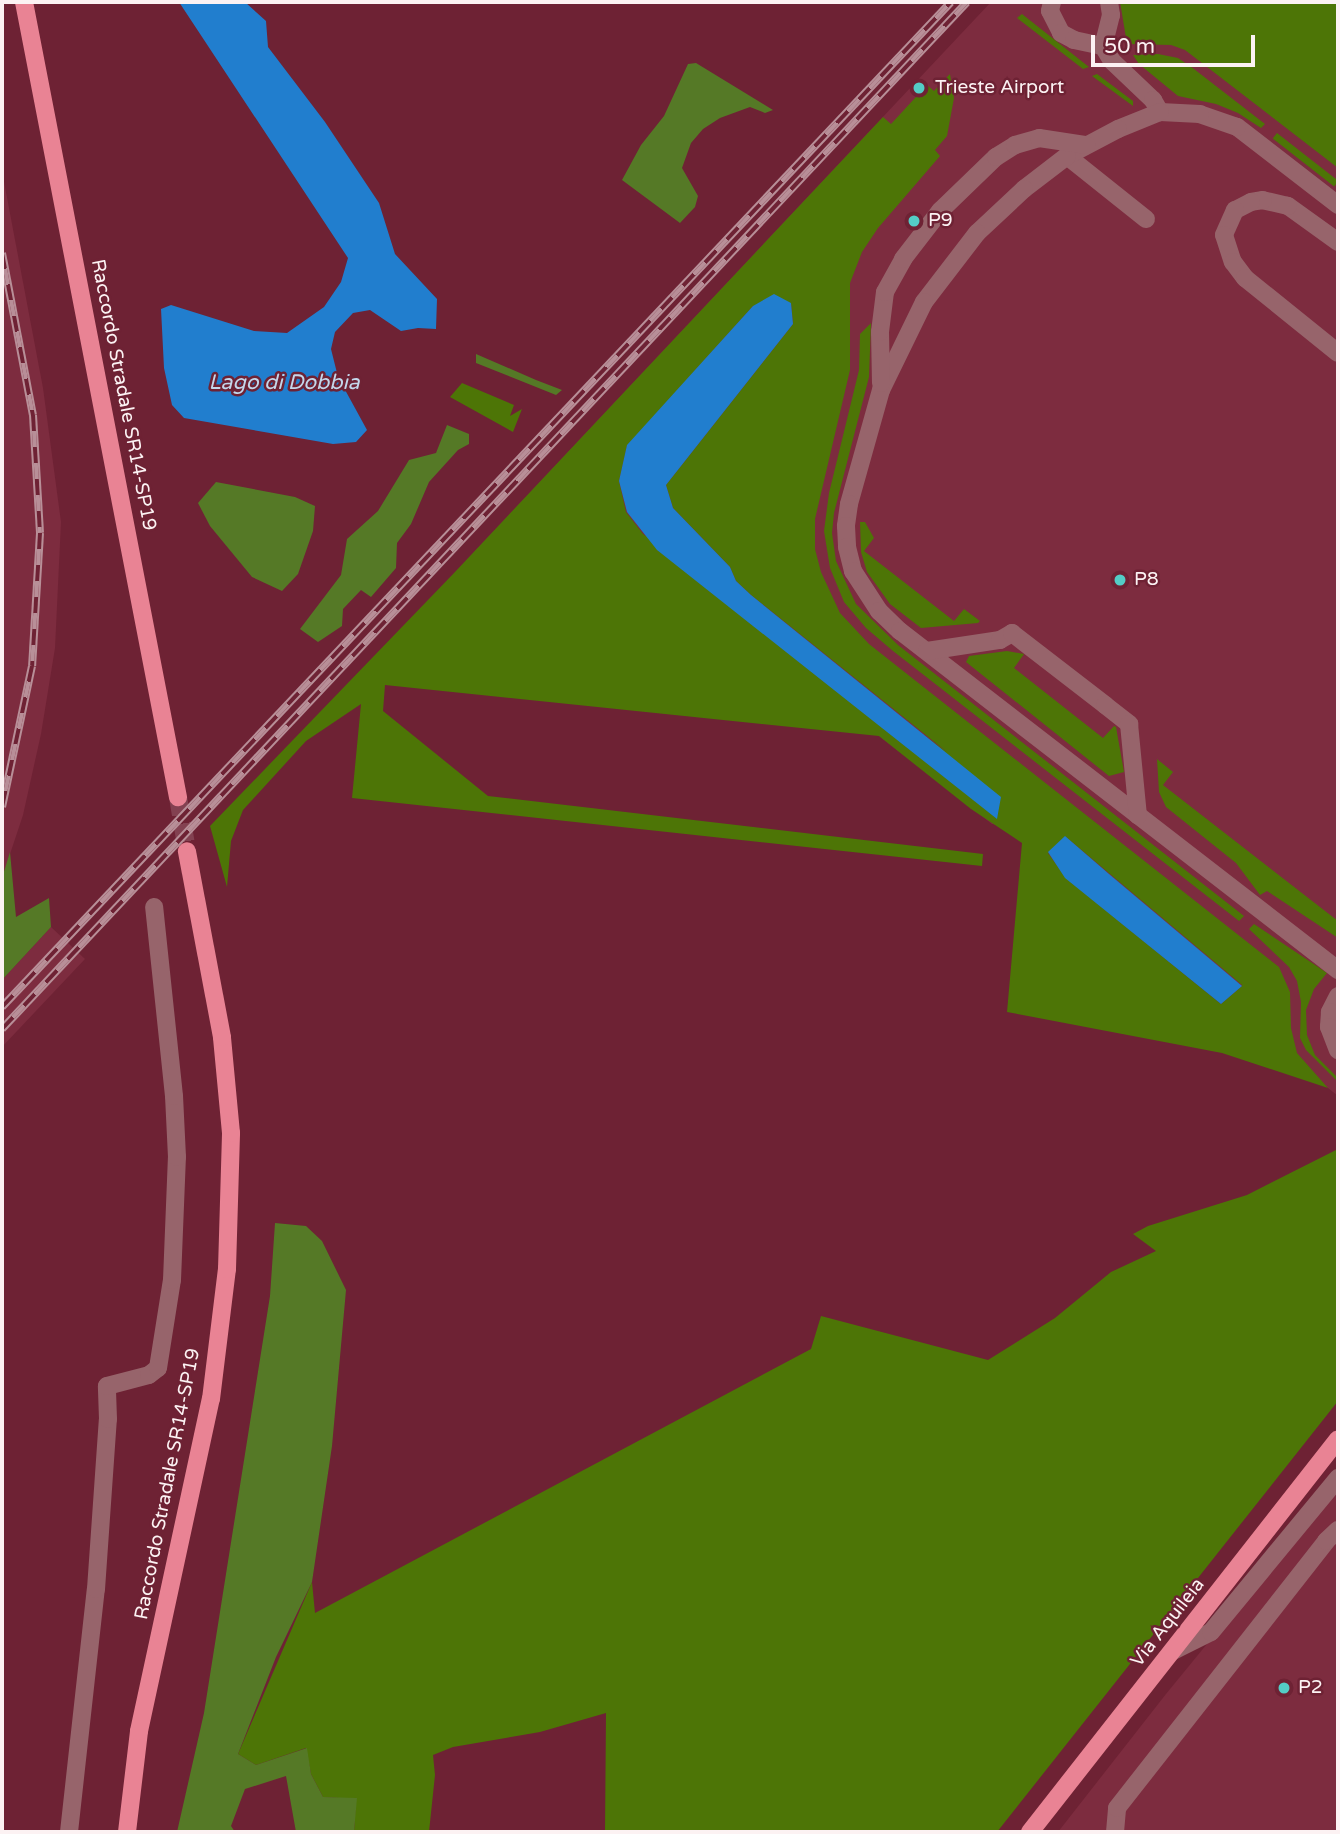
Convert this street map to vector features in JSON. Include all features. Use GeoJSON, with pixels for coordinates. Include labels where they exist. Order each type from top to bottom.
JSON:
{"type":"FeatureCollection","features":[{"type":"Feature","properties":{"kind":"main road","name":"Raccordo Stradale SR14-SP19"},"geometry":{"type":"LineString","coordinates":[[24,2],[178,797]]}},
{"type":"Feature","properties":{"kind":"main road","name":"Raccordo Stradale SR14-SP19"},"geometry":{"type":"LineString","coordinates":[[127,1832],[139,1731],[211,1399],[227,1269],[231,1133],[226,1078],[222,1037],[187,851]]}},
{"type":"Feature","properties":{"kind":"main road","name":"Via Aquileia"},"geometry":{"type":"LineString","coordinates":[[1030,1832],[1338,1439]]}},
{"type":"Feature","properties":{"kind":"lane"},"geometry":{"type":"LineString","coordinates":[[1052,2],[1050,11],[1061,33],[1074,40],[1103,46]]}},
{"type":"Feature","properties":{"kind":"lane"},"geometry":{"type":"LineString","coordinates":[[1109,2],[1111,15],[1103,46],[1112,61],[1153,100],[1160,112]]}},
{"type":"Feature","properties":{"kind":"lane"},"geometry":{"type":"LineString","coordinates":[[1338,205],[1237,127],[1200,114],[1160,112],[1067,156],[998,211],[956,258],[912,324],[881,390],[849,505],[847,547],[853,571],[871,601],[900,631],[1338,970]]}},
{"type":"Feature","properties":{"kind":"lane"},"geometry":{"type":"LineString","coordinates":[[881,390],[880,332],[885,292],[903,259],[940,211],[996,158],[1015,145],[1039,138],[1086,145]]}},
{"type":"Feature","properties":{"kind":"lane"},"geometry":{"type":"LineString","coordinates":[[1067,156],[1146,219]]}},
{"type":"Feature","properties":{"kind":"lane"},"geometry":{"type":"LineString","coordinates":[[1338,242],[1288,206],[1263,200],[1251,202],[1235,210],[1224,235],[1233,262],[1245,278],[1338,353]]}},
{"type":"Feature","properties":{"kind":"lane"},"geometry":{"type":"LineString","coordinates":[[927,651],[1000,640],[1012,633],[1129,724],[1138,816]]}},
{"type":"Feature","properties":{"kind":"lane"},"geometry":{"type":"LineString","coordinates":[[69,1832],[96,1589],[108,1419],[107,1386],[149,1375],[158,1368],[172,1280],[177,1157],[175,1108],[154,906]]}},
{"type":"Feature","properties":{"kind":"lane"},"geometry":{"type":"LineString","coordinates":[[1338,996],[1330,1012],[1329,1027],[1338,1050]]}},
{"type":"Feature","properties":{"kind":"lane"},"geometry":{"type":"LineString","coordinates":[[1173,1651],[1211,1632],[1338,1478]]}},
{"type":"Feature","properties":{"kind":"lane"},"geometry":{"type":"LineString","coordinates":[[1115,1832],[1117,1808],[1326,1541],[1338,1530]]}},
{"type":"Feature","properties":{"kind":"shaded area"},"geometry":{"type":"Polygon","coordinates":[[[991,2],[1145,2],[1338,153],[1338,1096],[1000,825],[992,824],[879,736],[474,552],[991,2]]]}},
{"type":"Feature","properties":{"kind":"shaded area"},"geometry":{"type":"Polygon","coordinates":[[[2,171],[43,388],[61,522],[55,648],[41,734],[23,815],[2,878],[2,171]]]}},
{"type":"Feature","properties":{"kind":"shaded area"},"geometry":{"type":"Polygon","coordinates":[[[51,927],[85,959],[2,1047],[2,980],[51,927]]]}},
{"type":"Feature","properties":{"kind":"shaded area","name":"P2"},"geometry":{"type":"Polygon","coordinates":[[[1338,1484],[1338,1832],[1058,1832],[1166,1694],[1338,1484]]]}},
{"type":"Feature","properties":{"kind":"green space"},"geometry":{"type":"Polygon","coordinates":[[[1120,2],[1338,2],[1338,168],[1185,50],[1171,45],[1127,44],[1120,2]]]}},
{"type":"Feature","properties":{"kind":"green space"},"geometry":{"type":"Polygon","coordinates":[[[1022,14],[1089,67],[1083,69],[1017,18],[1022,14]]]}},
{"type":"Feature","properties":{"kind":"green space"},"geometry":{"type":"Polygon","coordinates":[[[1158,54],[1178,58],[1265,124],[1261,128],[1238,113],[1216,104],[1178,96],[1139,64],[1133,55],[1158,54]]]}},
{"type":"Feature","properties":{"kind":"green space"},"geometry":{"type":"Polygon","coordinates":[[[696,63],[773,110],[765,113],[750,107],[720,118],[703,129],[691,143],[682,168],[698,196],[695,207],[680,223],[622,180],[641,145],[664,116],[688,64],[696,63]]]}},
{"type":"Feature","properties":{"kind":"green space"},"geometry":{"type":"Polygon","coordinates":[[[950,74],[954,98],[947,136],[935,150],[940,156],[878,228],[862,252],[850,283],[850,370],[815,519],[815,549],[821,572],[840,613],[869,644],[1279,967],[1290,992],[1291,1028],[1297,1053],[1328,1088],[1222,1053],[1007,1012],[1022,843],[971,809],[879,736],[385,685],[383,711],[488,796],[983,854],[982,866],[352,798],[361,704],[306,741],[243,810],[231,841],[227,887],[210,826],[454,573],[883,117],[891,124],[927,85],[934,91],[950,74]],[[791,303],[753,306],[627,446],[619,481],[626,512],[643,534],[947,752],[751,595],[736,581],[730,567],[673,508],[666,485],[793,324],[791,303]],[[1066,837],[1048,853],[1066,878],[1221,1004],[1242,986],[1242,985],[1066,837]]]}},
{"type":"Feature","properties":{"kind":"green space"},"geometry":{"type":"Polygon","coordinates":[[[1097,74],[1133,101],[1133,106],[1092,76],[1097,74]]]}},
{"type":"Feature","properties":{"kind":"green space"},"geometry":{"type":"Polygon","coordinates":[[[1277,133],[1338,181],[1334,187],[1273,139],[1277,133]]]}},
{"type":"Feature","properties":{"kind":"green space"},"geometry":{"type":"Polygon","coordinates":[[[871,323],[869,377],[834,513],[832,533],[836,561],[856,604],[898,645],[1244,916],[1239,921],[893,651],[866,628],[844,602],[830,568],[824,531],[829,493],[859,370],[860,334],[871,323]]]}},
{"type":"Feature","properties":{"kind":"green space"},"geometry":{"type":"Polygon","coordinates":[[[476,354],[562,390],[556,395],[476,363],[476,354]]]}},
{"type":"Feature","properties":{"kind":"green space"},"geometry":{"type":"Polygon","coordinates":[[[462,383],[514,405],[510,416],[522,409],[513,432],[450,397],[462,383]]]}},
{"type":"Feature","properties":{"kind":"green space"},"geometry":{"type":"Polygon","coordinates":[[[447,425],[469,434],[469,444],[458,450],[429,482],[411,524],[397,543],[396,568],[371,597],[361,590],[343,609],[342,626],[318,642],[300,629],[341,575],[347,539],[378,511],[409,460],[436,453],[447,425]]]}},
{"type":"Feature","properties":{"kind":"green space"},"geometry":{"type":"Polygon","coordinates":[[[216,482],[295,497],[315,506],[313,531],[298,574],[282,591],[252,577],[210,526],[198,503],[216,482]]]}},
{"type":"Feature","properties":{"kind":"green space"},"geometry":{"type":"Polygon","coordinates":[[[860,522],[865,522],[874,538],[864,551],[954,621],[964,609],[980,621],[921,628],[890,604],[867,572],[861,552],[860,522]]]}},
{"type":"Feature","properties":{"kind":"green space"},"geometry":{"type":"Polygon","coordinates":[[[1007,651],[1024,654],[1014,668],[1103,738],[1116,727],[1124,772],[1109,776],[966,662],[969,656],[1007,651]]]}},
{"type":"Feature","properties":{"kind":"green space"},"geometry":{"type":"Polygon","coordinates":[[[1157,759],[1173,772],[1163,785],[1338,921],[1338,938],[1267,891],[1260,895],[1236,863],[1166,807],[1159,792],[1157,759]]]}},
{"type":"Feature","properties":{"kind":"green space"},"geometry":{"type":"Polygon","coordinates":[[[10,852],[16,917],[49,898],[51,927],[2,980],[2,878],[10,852]]]}},
{"type":"Feature","properties":{"kind":"green space"},"geometry":{"type":"Polygon","coordinates":[[[1254,924],[1327,973],[1314,989],[1306,1010],[1307,1035],[1315,1055],[1338,1078],[1338,1082],[1306,1050],[1300,1038],[1301,1002],[1297,981],[1289,967],[1249,929],[1254,924]]]}},
{"type":"Feature","properties":{"kind":"green space"},"geometry":{"type":"Polygon","coordinates":[[[1338,1149],[1338,1401],[997,1832],[605,1832],[606,1713],[540,1732],[453,1747],[433,1755],[435,1775],[429,1832],[354,1832],[356,1799],[323,1797],[311,1774],[306,1748],[256,1765],[238,1754],[312,1582],[315,1613],[811,1349],[821,1316],[988,1360],[1055,1318],[1111,1272],[1156,1251],[1133,1234],[1148,1226],[1247,1195],[1338,1149]]]}},
{"type":"Feature","properties":{"kind":"green space"},"geometry":{"type":"Polygon","coordinates":[[[275,1223],[306,1226],[322,1241],[346,1290],[332,1446],[312,1582],[276,1657],[238,1754],[256,1765],[307,1748],[311,1774],[323,1797],[357,1798],[354,1832],[296,1832],[286,1776],[245,1789],[231,1826],[235,1832],[177,1832],[204,1713],[270,1296],[275,1223]]]}},
{"type":"Feature","properties":{"kind":"water","name":"Lago di Dobbia"},"geometry":{"type":"Polygon","coordinates":[[[179,2],[245,2],[266,21],[268,47],[325,122],[379,203],[395,254],[437,299],[436,329],[401,331],[370,310],[353,313],[335,332],[331,349],[338,377],[367,430],[356,442],[333,444],[184,418],[172,405],[164,368],[161,309],[171,305],[254,331],[287,333],[324,307],[341,282],[348,258],[179,2]]]}},
{"type":"Feature","properties":{"kind":"water"},"geometry":{"type":"Polygon","coordinates":[[[774,294],[791,303],[793,324],[666,485],[673,508],[730,567],[736,581],[751,595],[1001,797],[997,819],[657,550],[627,512],[619,481],[627,445],[753,306],[774,294]]]}},
{"type":"Feature","properties":{"kind":"water"},"geometry":{"type":"Polygon","coordinates":[[[1065,836],[1242,986],[1221,1004],[1065,878],[1048,852],[1065,836]]]}},
{"type":"Feature","properties":{"kind":"tunnel"},"geometry":{"type":"LineString","coordinates":[[178,797],[187,851]]}},
{"type":"Feature","properties":{"kind":"railway"},"geometry":{"type":"LineString","coordinates":[[2,1007],[951,2]]}},
{"type":"Feature","properties":{"kind":"railway"},"geometry":{"type":"LineString","coordinates":[[2,1029],[967,2]]}},
{"type":"Feature","properties":{"kind":"railway"},"geometry":{"type":"LineString","coordinates":[[2,253],[33,415],[40,533],[32,666],[2,807]]}},
{"type":"Feature","properties":{"kind":"place","name":"Trieste Airport"},"geometry":{"type":"Point","coordinates":[919,88]}},
{"type":"Feature","properties":{"kind":"place","name":"P9"},"geometry":{"type":"Point","coordinates":[914,221]}},
{"type":"Feature","properties":{"kind":"place","name":"P8"},"geometry":{"type":"Point","coordinates":[1120,580]}},
{"type":"Feature","properties":{"kind":"place","name":"P2"},"geometry":{"type":"Point","coordinates":[1284,1688]}}]}
